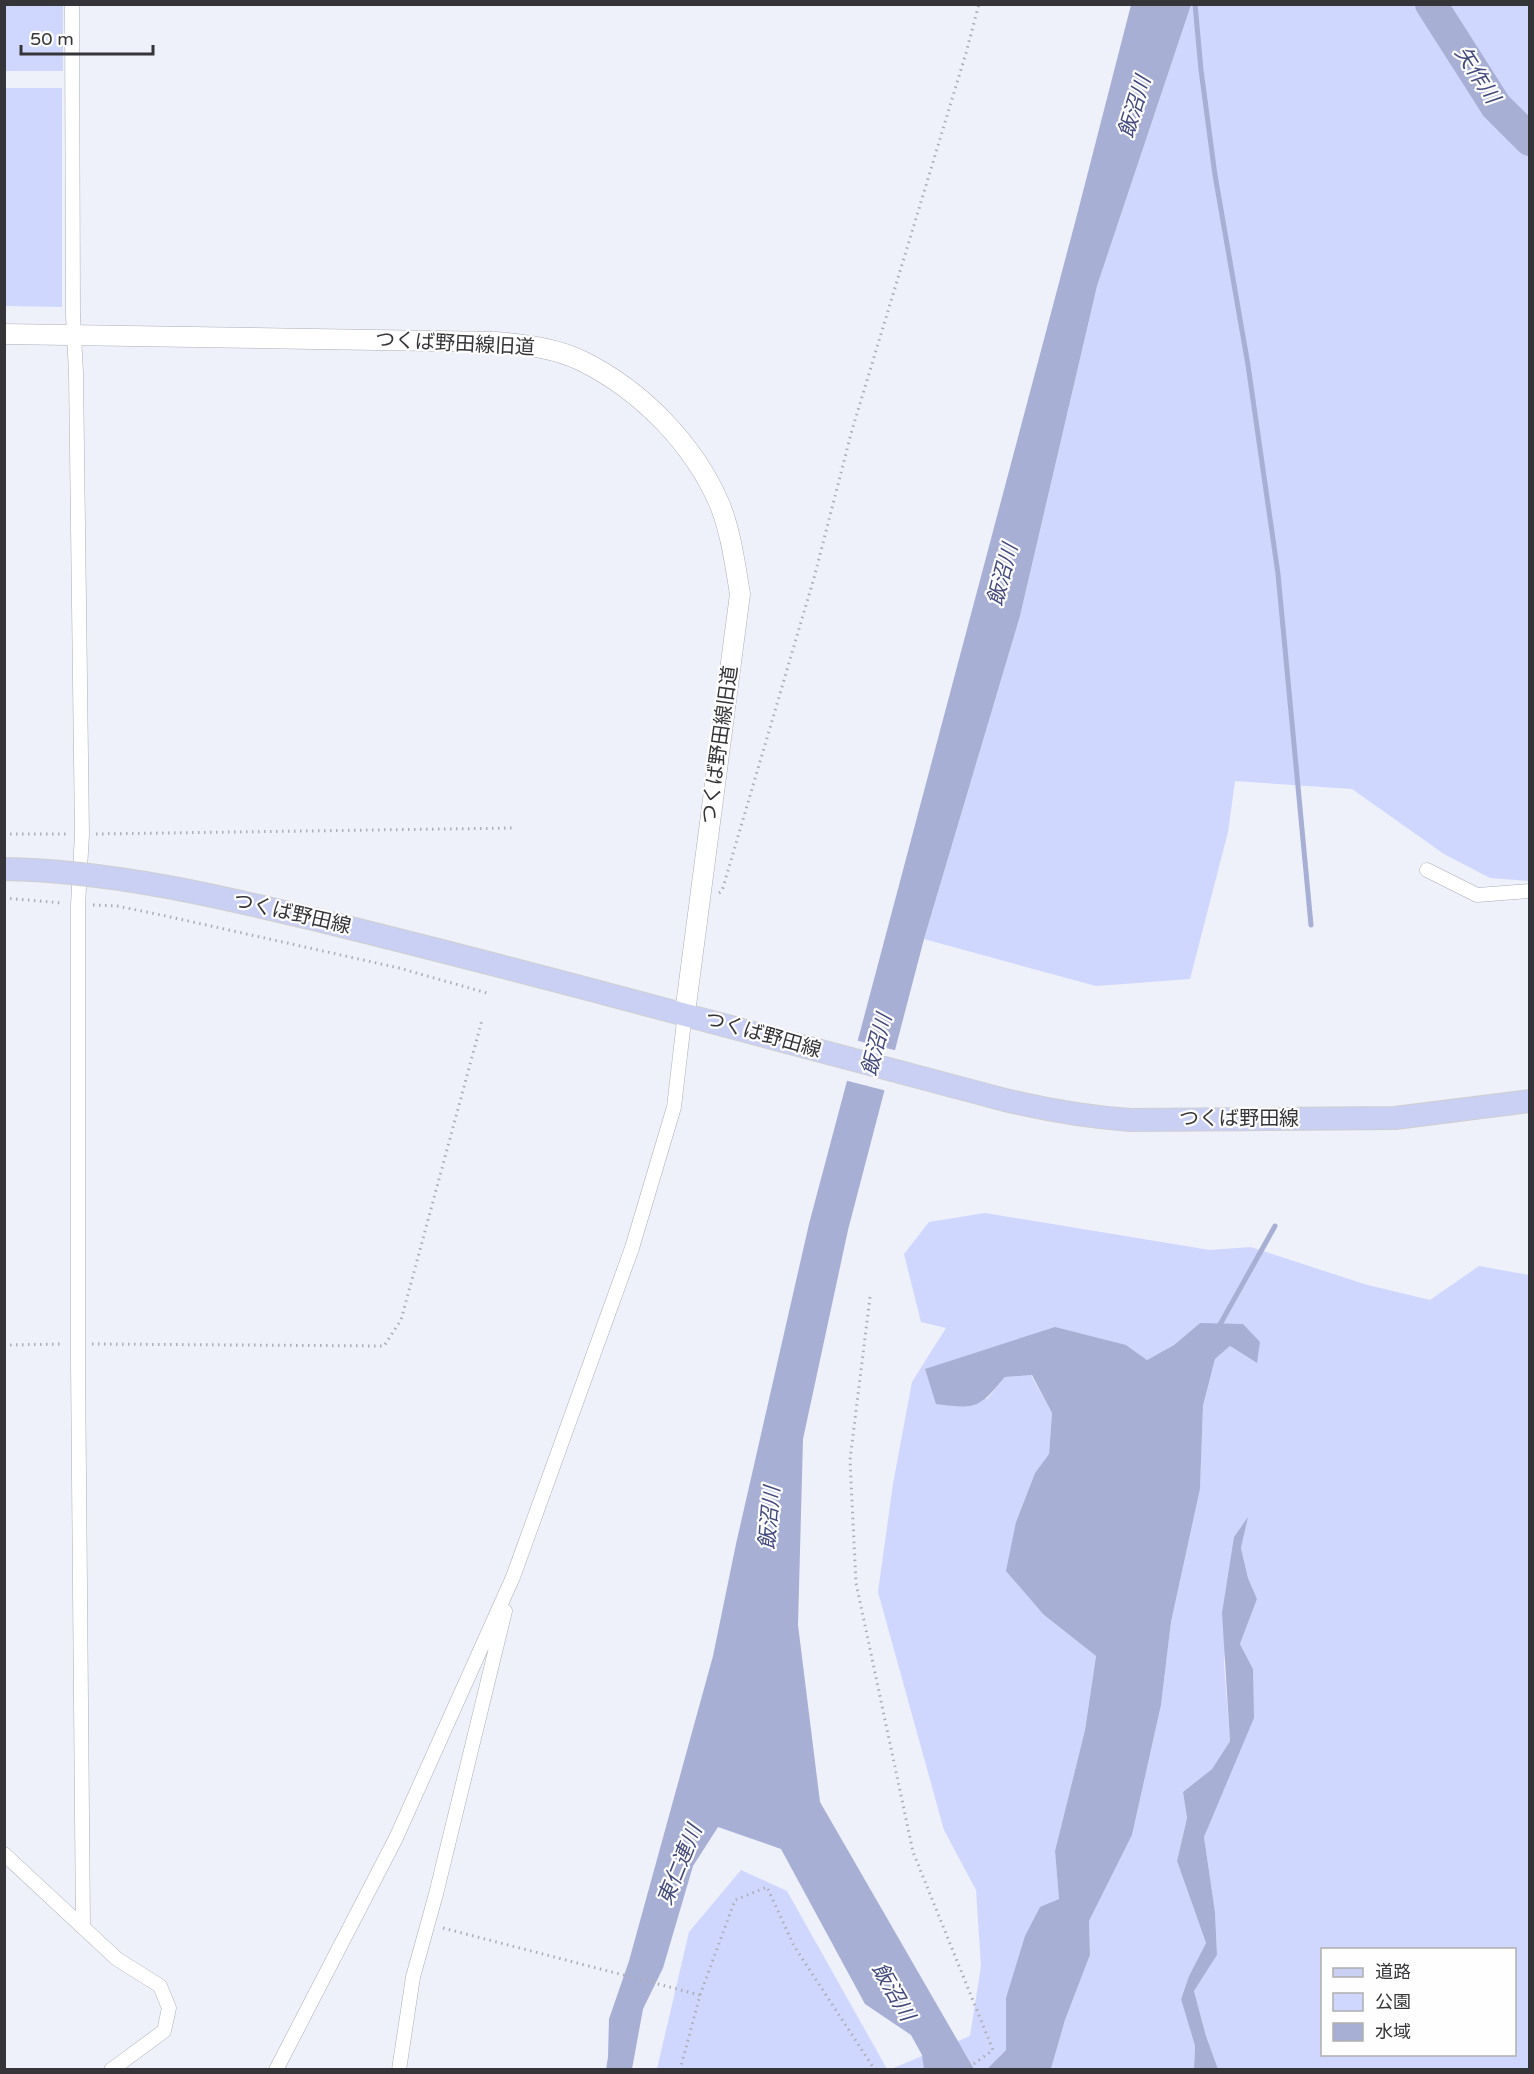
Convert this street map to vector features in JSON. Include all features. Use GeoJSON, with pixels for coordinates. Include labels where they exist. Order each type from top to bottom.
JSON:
{"type":"FeatureCollection","features":[{"type":"Feature","properties":{"kind":"main road","name":"つくば野田線"},"geometry":{"type":"LineString","coordinates":[[4,869],[109,878],[188,890],[374,934],[684,1013],[847,1059],[1050,1111],[1130,1120],[1395,1118],[1530,1101]]}},
{"type":"Feature","properties":{"kind":"street"},"geometry":{"type":"LineString","coordinates":[[72,4],[74,336],[82,834],[78,905],[78,1344],[83,1927]]}},
{"type":"Feature","properties":{"kind":"street","name":"つくば野田線旧道"},"geometry":{"type":"LineString","coordinates":[[4,334],[497,342],[534,346],[581,360],[613,379],[644,403],[671,430],[695,460],[719,504],[731,540],[740,594],[684,1013]]}},
{"type":"Feature","properties":{"kind":"street"},"geometry":{"type":"LineString","coordinates":[[1427,870],[1477,895],[1530,891]]}},
{"type":"Feature","properties":{"kind":"street"},"geometry":{"type":"LineString","coordinates":[[276,2070],[396,1838],[513,1577],[635,1237],[674,1107],[684,1013]]}},
{"type":"Feature","properties":{"kind":"street"},"geometry":{"type":"LineString","coordinates":[[399,2070],[413,1977],[436,1894],[513,1577]]}},
{"type":"Feature","properties":{"kind":"street"},"geometry":{"type":"LineString","coordinates":[[4,1854],[117,1959],[160,1986],[169,2008],[164,2031],[111,2070]]}},
{"type":"Feature","properties":{"kind":"path"},"geometry":{"type":"LineString","coordinates":[[697,912],[722,891],[814,578],[852,430],[979,4]]}},
{"type":"Feature","properties":{"kind":"path"},"geometry":{"type":"LineString","coordinates":[[4,834],[514,828]]}},
{"type":"Feature","properties":{"kind":"path"},"geometry":{"type":"LineString","coordinates":[[4,898],[117,906],[399,968],[487,993]]}},
{"type":"Feature","properties":{"kind":"path"},"geometry":{"type":"LineString","coordinates":[[4,1345],[384,1346],[401,1320],[482,1020]]}},
{"type":"Feature","properties":{"kind":"path"},"geometry":{"type":"LineString","coordinates":[[870,1297],[850,1460],[856,1583],[913,1852],[993,2050],[965,2070]]}},
{"type":"Feature","properties":{"kind":"path"},"geometry":{"type":"LineString","coordinates":[[680,2070],[700,1995],[735,1900],[767,1887],[794,1946],[875,2070]]}},
{"type":"Feature","properties":{"kind":"path"},"geometry":{"type":"LineString","coordinates":[[426,1924],[700,1995]]}},
{"type":"Feature","properties":{"kind":"green space"},"geometry":{"type":"Polygon","coordinates":[[[4,5],[63,5],[63,71],[5,71],[4,5]]]}},
{"type":"Feature","properties":{"kind":"green space"},"geometry":{"type":"Polygon","coordinates":[[[1191,5],[1529,5],[1529,881],[1490,878],[1444,854],[1352,789],[1235,781],[1228,832],[1190,979],[1096,986],[924,939],[1020,616],[1097,286],[1191,5]]]}},
{"type":"Feature","properties":{"kind":"green space"},"geometry":{"type":"Polygon","coordinates":[[[5,88],[62,88],[62,307],[5,306],[5,88]]]}},
{"type":"Feature","properties":{"kind":"green space"},"geometry":{"type":"Polygon","coordinates":[[[985,1213],[1210,1250],[1251,1247],[1364,1284],[1430,1300],[1479,1266],[1529,1275],[1529,2069],[1218,2069],[1194,1991],[1217,1955],[1215,1912],[1204,1837],[1222,1789],[1253,1669],[1240,1644],[1257,1599],[1248,1578],[1241,1548],[1247,1519],[1234,1537],[1224,1663],[1230,1741],[1212,1769],[1183,1792],[1187,1818],[1177,1861],[1206,1943],[1189,1976],[1181,1998],[1195,2046],[1194,2069],[1051,2069],[1065,2020],[1090,1955],[1089,1921],[1132,1835],[1161,1705],[1171,1622],[1200,1489],[1203,1407],[1215,1359],[1230,1346],[1256,1363],[1200,1323],[1174,1345],[1147,1360],[1126,1345],[926,1369],[987,1399],[1005,1377],[1031,1375],[1052,1413],[1049,1454],[1035,1473],[1016,1522],[1044,1615],[1096,1656],[1085,1730],[1055,1851],[1059,1899],[1006,1997],[1006,2050],[987,2069],[974,2069],[962,2048],[926,2069],[891,2069],[970,2036],[981,1966],[976,1890],[944,1830],[878,1592],[893,1484],[912,1382],[946,1328],[921,1322],[904,1254],[929,1222],[985,1213]]]}},
{"type":"Feature","properties":{"kind":"green space"},"geometry":{"type":"Polygon","coordinates":[[[741,1870],[787,1891],[887,2069],[657,2069],[689,1932],[741,1870]]]}},
{"type":"Feature","properties":{"kind":"water","name":"東仁連川"},"geometry":{"type":"Polygon","coordinates":[[[1131,5],[1191,5],[1097,286],[1020,616],[924,939],[848,1230],[803,1439],[798,1625],[820,1802],[974,2069],[924,2069],[922,2055],[911,2035],[865,2004],[781,1849],[718,1827],[693,1866],[663,1968],[643,2009],[632,2069],[606,2070],[609,2019],[629,1961],[713,1656],[736,1544],[809,1224],[1131,5]]]}},
{"type":"Feature","properties":{"kind":"water"},"geometry":{"type":"Polygon","coordinates":[[[1200,1323],[1243,1324],[1260,1342],[1257,1363],[1230,1346],[1215,1359],[1203,1406],[1200,1489],[1171,1622],[1161,1705],[1132,1835],[1089,1921],[1090,1955],[1065,2020],[1051,2069],[987,2069],[1006,2050],[1006,1998],[1025,1936],[1040,1907],[1059,1899],[1055,1851],[1085,1730],[1096,1656],[1044,1615],[1006,1571],[1016,1522],[1035,1473],[1049,1454],[1052,1413],[1032,1375],[1005,1377],[982,1401],[969,1406],[960,1406],[936,1404],[925,1369],[1055,1327],[1126,1345],[1147,1360],[1174,1345],[1200,1323]]]}},
{"type":"Feature","properties":{"kind":"water"},"geometry":{"type":"Polygon","coordinates":[[[1248,1517],[1241,1548],[1248,1578],[1257,1599],[1240,1644],[1253,1669],[1254,1718],[1204,1837],[1215,1912],[1217,1955],[1194,1991],[1218,2069],[1194,2069],[1195,2046],[1181,1999],[1189,1976],[1206,1943],[1177,1861],[1187,1818],[1183,1792],[1212,1769],[1230,1741],[1222,1613],[1234,1537],[1248,1517]]]}},
{"type":"Feature","properties":{"kind":"pier"},"geometry":{"type":"Polygon","coordinates":[[[855,1040],[898,1051],[887,1091],[844,1080],[855,1040]]]}},
{"type":"Feature","properties":{"kind":"waterway","name":"飯沼川"},"geometry":{"type":"LineString","coordinates":[[1195,4],[1215,175],[1248,365],[1278,574],[1311,925]]}},
{"type":"Feature","properties":{"kind":"waterway","name":"矢作川"},"geometry":{"type":"LineString","coordinates":[[1431,4],[1496,106],[1530,140]]}},
{"type":"Feature","properties":{"kind":"waterway","name":"飯沼川"},"geometry":{"type":"LineString","coordinates":[[1218,1328],[1275,1226]]}}]}
